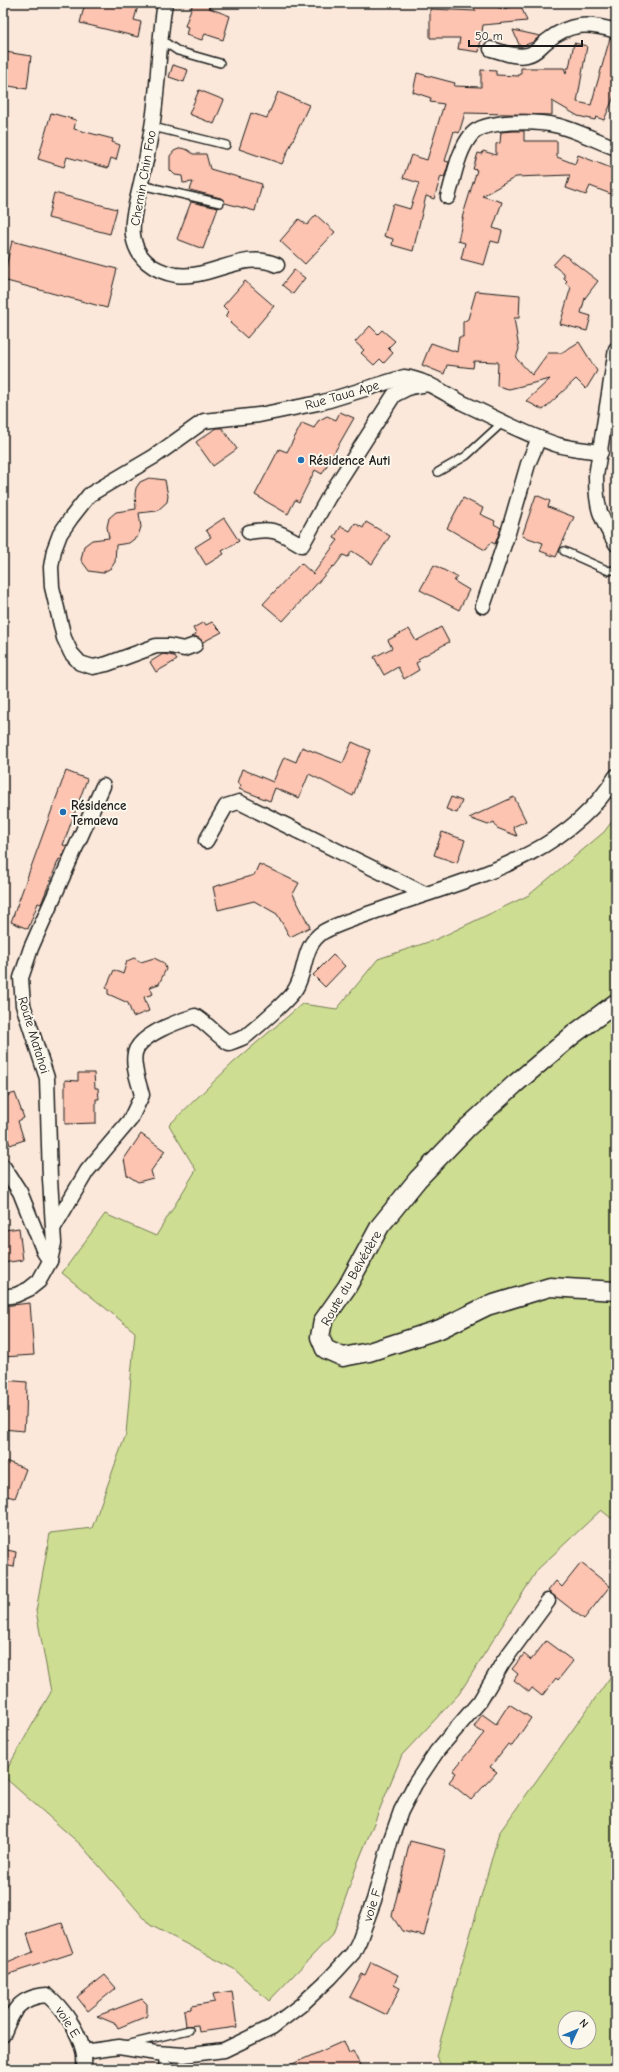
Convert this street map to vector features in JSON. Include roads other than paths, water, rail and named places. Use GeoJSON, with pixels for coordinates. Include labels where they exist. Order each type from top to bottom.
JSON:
{"type":"FeatureCollection","features":[{"type":"Feature","properties":{"kind":"street","name":"Chemin Chin Foo"},"geometry":{"type":"LineString","coordinates":[[165,3],[160,39],[152,127],[135,210],[133,235],[139,252],[148,265],[159,271],[177,275],[202,273],[243,262],[260,261],[277,265]]}},
{"type":"Feature","properties":{"kind":"street"},"geometry":{"type":"LineString","coordinates":[[492,49],[512,55],[526,55],[537,51],[547,41],[564,30],[578,25],[592,25],[616,32]]}},
{"type":"Feature","properties":{"kind":"street"},"geometry":{"type":"LineString","coordinates":[[448,197],[466,143],[473,133],[481,127],[494,124],[551,124],[616,148]]}},
{"type":"Feature","properties":{"kind":"street"},"geometry":{"type":"LineString","coordinates":[[616,349],[601,452],[596,476],[596,497],[602,520],[616,544]]}},
{"type":"Feature","properties":{"kind":"street","name":"Rue Taua Ape"},"geometry":{"type":"LineString","coordinates":[[195,645],[184,649],[170,646],[156,646],[107,664],[93,667],[80,663],[71,653],[64,638],[52,587],[51,567],[60,534],[90,495],[155,456],[204,421],[259,415],[323,402],[404,377],[416,378],[503,422],[539,438],[559,445],[601,452]]}},
{"type":"Feature","properties":{"kind":"street"},"geometry":{"type":"LineString","coordinates":[[249,532],[266,529],[282,534],[302,545],[328,498],[394,395],[410,387],[428,384]]}},
{"type":"Feature","properties":{"kind":"street"},"geometry":{"type":"LineString","coordinates":[[482,606],[508,533],[528,464],[539,438]]}},
{"type":"Feature","properties":{"kind":"street"},"geometry":{"type":"LineString","coordinates":[[54,1227],[87,1171],[130,1120],[142,1095],[136,1072],[135,1052],[145,1039],[178,1022],[195,1016],[208,1024],[218,1036],[230,1043],[245,1037],[276,1010],[296,988],[311,943],[324,932],[425,894],[496,870],[532,852],[561,834],[583,817],[616,776]]}},
{"type":"Feature","properties":{"kind":"street","name":"Route Matahoi"},"geometry":{"type":"LineString","coordinates":[[3,1297],[16,1295],[29,1289],[39,1281],[50,1261],[54,1243],[50,1179],[47,1078],[23,1005],[21,978],[31,948],[103,786]]}},
{"type":"Feature","properties":{"kind":"street"},"geometry":{"type":"LineString","coordinates":[[206,841],[226,806],[239,802],[425,894]]}},
{"type":"Feature","properties":{"kind":"street","name":"Route du Belvédère"},"geometry":{"type":"LineString","coordinates":[[616,1003],[574,1034],[515,1084],[468,1127],[418,1179],[380,1226],[347,1287],[323,1321],[320,1338],[325,1349],[343,1357],[368,1352],[440,1330],[487,1306],[550,1287],[616,1291]]}},
{"type":"Feature","properties":{"kind":"street"},"geometry":{"type":"LineString","coordinates":[[3,1166],[20,1192],[44,1252],[50,1261]]}},
{"type":"Feature","properties":{"kind":"street","name":"voie F"},"geometry":{"type":"LineString","coordinates":[[84,2052],[119,2047],[163,2057],[224,2050],[272,2027],[301,2005],[345,1962],[352,1953],[368,1919],[391,1839],[404,1805],[415,1784],[437,1751],[480,1701],[503,1662],[548,1601]]}},
{"type":"Feature","properties":{"kind":"street","name":"voie E"},"geometry":{"type":"LineString","coordinates":[[3,2036],[15,2009],[24,2001],[34,1996],[46,1996],[64,2012],[84,2052],[84,2069]]}},
{"type":"Feature","properties":{"kind":"lane"},"geometry":{"type":"LineString","coordinates":[[160,39],[178,51],[220,63]]}},
{"type":"Feature","properties":{"kind":"lane"},"geometry":{"type":"LineString","coordinates":[[152,127],[226,145]]}},
{"type":"Feature","properties":{"kind":"lane"},"geometry":{"type":"LineString","coordinates":[[141,185],[220,203]]}},
{"type":"Feature","properties":{"kind":"lane"},"geometry":{"type":"LineString","coordinates":[[438,472],[466,456],[503,422]]}},
{"type":"Feature","properties":{"kind":"lane"},"geometry":{"type":"LineString","coordinates":[[564,551],[609,571],[616,569]]}},
{"type":"Feature","properties":{"kind":"lane"},"geometry":{"type":"LineString","coordinates":[[119,2047],[190,2030]]}},
{"type":"Feature","properties":{"kind":"lane"},"geometry":{"type":"LineString","coordinates":[[163,2057],[165,2069]]}},
{"type":"Feature","properties":{"kind":"lane"},"geometry":{"type":"LineString","coordinates":[[163,2057],[172,2069]]}},
{"type":"Feature","properties":{"kind":"place","name":"Résidence Auti"},"geometry":{"type":"Point","coordinates":[301,460]}},
{"type":"Feature","properties":{"kind":"place","name":"Résidence Temaeva"},"geometry":{"type":"Point","coordinates":[63,812]}}]}
